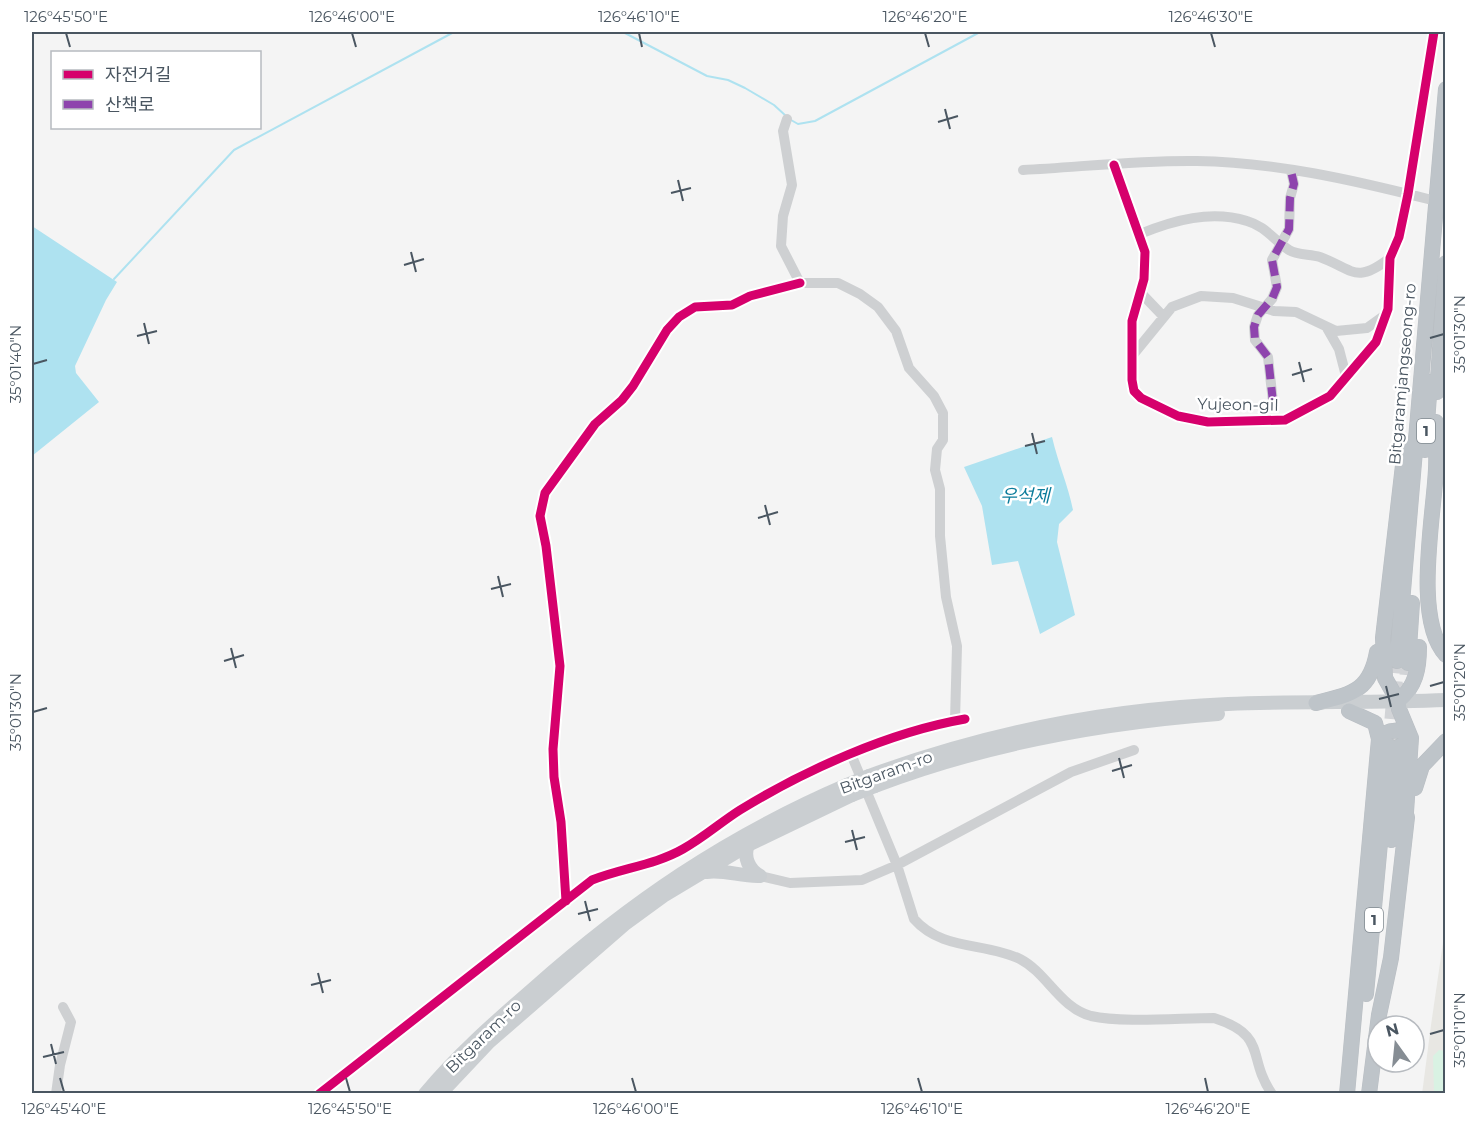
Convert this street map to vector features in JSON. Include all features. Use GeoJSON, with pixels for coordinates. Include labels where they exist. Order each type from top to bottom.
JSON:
{"type":"FeatureCollection","features":[{"type":"Feature","properties":{"kind":"highway","name":"Bitgaramjangseong-ro"},"geometry":{"type":"LineString","coordinates":[[1446,89],[1430,263],[1403,662],[1446,199]]}},
{"type":"Feature","properties":{"kind":"highway"},"geometry":{"type":"LineString","coordinates":[[1347,1094],[1399,705],[1383,670],[1383,638],[1415,383],[1423,284],[1430,263]]}},
{"type":"Feature","properties":{"kind":"highway"},"geometry":{"type":"LineString","coordinates":[[1446,263],[1437,377],[1436,467],[1429,564],[1430,621],[1446,655]]}},
{"type":"Feature","properties":{"kind":"highway"},"geometry":{"type":"LineString","coordinates":[[1405,827],[1395,742],[1384,726],[1415,678],[1419,662],[1420,605],[1429,564]]}},
{"type":"Feature","properties":{"kind":"highway"},"geometry":{"type":"LineString","coordinates":[[1316,703],[1355,692],[1374,669],[1378,645],[1383,638]]}},
{"type":"Feature","properties":{"kind":"highway"},"geometry":{"type":"LineString","coordinates":[[1383,670],[1399,681],[1415,678]]}},
{"type":"Feature","properties":{"kind":"highway"},"geometry":{"type":"LineString","coordinates":[[1349,711],[1375,723],[1395,742]]}},
{"type":"Feature","properties":{"kind":"highway"},"geometry":{"type":"LineString","coordinates":[[1369,1094],[1379,1015],[1391,958],[1405,827],[1422,766],[1446,741]]}},
{"type":"Feature","properties":{"kind":"highway","name":"1"},"geometry":{"type":"LineString","coordinates":[[1353,1094],[1395,742]]}},
{"type":"Feature","properties":{"kind":"highway","name":"1"},"geometry":{"type":"LineString","coordinates":[[1363,1094],[1395,742]]}},
{"type":"Feature","properties":{"kind":"main road","name":"Bitgaram-ro"},"geometry":{"type":"LineString","coordinates":[[872,781],[975,753],[1066,732],[1205,715],[1349,711],[1446,700]]}},
{"type":"Feature","properties":{"kind":"main road","name":"Bitgaram-ro"},"geometry":{"type":"LineString","coordinates":[[425,1094],[499,1019],[612,920],[685,870],[754,828],[940,752],[1077,721],[1187,707],[1316,703],[1446,708]]}},
{"type":"Feature","properties":{"kind":"main road","name":"Bitgaram-ro"},"geometry":{"type":"LineString","coordinates":[[440,1094],[489,1042],[588,953],[663,896],[748,845],[849,790]]}},
{"type":"Feature","properties":{"kind":"main road"},"geometry":{"type":"LineString","coordinates":[[748,845],[745,851],[747,861],[754,872],[760,876]]}},
{"type":"Feature","properties":{"kind":"main road"},"geometry":{"type":"LineString","coordinates":[[703,873],[721,870],[749,877],[760,876]]}},
{"type":"Feature","properties":{"kind":"street","name":"Yujeon-gil"},"geometry":{"type":"LineString","coordinates":[[1114,165],[1140,234],[1146,261],[1141,294],[1132,321],[1133,387],[1142,398],[1178,416],[1208,422],[1285,420],[1330,396],[1376,342],[1385,315],[1390,258],[1399,237],[1408,194],[1434,32]]}},
{"type":"Feature","properties":{"kind":"street"},"geometry":{"type":"LineString","coordinates":[[787,119],[783,131],[792,185],[783,216],[781,246],[801,284]]}},
{"type":"Feature","properties":{"kind":"street"},"geometry":{"type":"LineString","coordinates":[[1023,170],[1197,161],[1244,164],[1291,171],[1428,199]]}},
{"type":"Feature","properties":{"kind":"street"},"geometry":{"type":"LineString","coordinates":[[1274,402],[1268,357],[1257,345],[1254,336],[1256,320],[1276,293],[1277,282],[1272,260],[1282,244],[1290,223],[1290,198],[1294,184],[1291,171]]}},
{"type":"Feature","properties":{"kind":"street"},"geometry":{"type":"LineString","coordinates":[[1140,234],[1186,219],[1225,218],[1256,224],[1292,252],[1322,258],[1351,272],[1371,270],[1390,258]]}},
{"type":"Feature","properties":{"kind":"street"},"geometry":{"type":"LineString","coordinates":[[319,1094],[566,901],[592,880],[626,868],[646,865],[682,850],[739,811],[795,778],[851,754],[960,720],[957,646],[946,597],[940,536],[940,489],[935,470],[937,449],[943,440],[943,413],[934,396],[909,368],[896,331],[878,307],[838,283],[801,284],[750,296],[732,305],[695,307],[679,317],[667,330],[633,386],[622,400],[595,424],[545,493],[540,516],[546,546],[560,666],[553,749],[566,901]]}},
{"type":"Feature","properties":{"kind":"street"},"geometry":{"type":"LineString","coordinates":[[1141,294],[1163,316]]}},
{"type":"Feature","properties":{"kind":"street"},"geometry":{"type":"LineString","coordinates":[[1132,356],[1163,316],[1180,303],[1201,296],[1246,300],[1263,308],[1307,315],[1327,328],[1344,331],[1360,330],[1377,323],[1385,315]]}},
{"type":"Feature","properties":{"kind":"street"},"geometry":{"type":"LineString","coordinates":[[1327,328],[1339,349],[1346,376]]}},
{"type":"Feature","properties":{"kind":"street"},"geometry":{"type":"LineString","coordinates":[[760,876],[789,883],[862,880],[897,865],[1071,772],[1134,750]]}},
{"type":"Feature","properties":{"kind":"street"},"geometry":{"type":"LineString","coordinates":[[851,754],[897,865],[915,919],[931,933],[952,943],[1023,961],[1041,974],[1071,1005],[1091,1016],[1214,1018],[1230,1023],[1253,1041],[1265,1083],[1272,1094]]}},
{"type":"Feature","properties":{"kind":"street"},"geometry":{"type":"LineString","coordinates":[[57,1094],[60,1065],[71,1022],[63,1007]]}},
{"type":"Feature","properties":{"kind":"shaded area"},"geometry":{"type":"Polygon","coordinates":[[[1445,929],[1445,1093],[1422,1094],[1445,929]]]}},
{"type":"Feature","properties":{"kind":"green space"},"geometry":{"type":"Polygon","coordinates":[[[1439,1050],[1445,1051],[1445,1093],[1434,1093],[1433,1056],[1439,1050]]]}},
{"type":"Feature","properties":{"kind":"water"},"geometry":{"type":"Polygon","coordinates":[[[32,226],[117,282],[75,366],[76,373],[99,402],[32,456],[32,226]]]}},
{"type":"Feature","properties":{"kind":"water","name":"우석제"},"geometry":{"type":"Polygon","coordinates":[[[1052,437],[1073,510],[1059,524],[1057,542],[1075,615],[1040,634],[1018,561],[992,565],[982,506],[964,467],[1052,437]]]}},
{"type":"Feature","properties":{"kind":"waterway"},"geometry":{"type":"LineString","coordinates":[[114,279],[234,150],[454,32]]}},
{"type":"Feature","properties":{"kind":"waterway"},"geometry":{"type":"LineString","coordinates":[[623,32],[707,76],[728,80],[745,88],[774,105],[786,116]]}},
{"type":"Feature","properties":{"kind":"waterway"},"geometry":{"type":"LineString","coordinates":[[791,120],[798,124],[815,121],[980,32]]}},
{"type":"Feature","properties":{"kind":"tunnel"},"geometry":{"type":"LineString","coordinates":[[1390,742],[1397,661]]}},
{"type":"Feature","properties":{"kind":"tunnel"},"geometry":{"type":"LineString","coordinates":[[1405,698],[1408,663]]}},
{"type":"Feature","properties":{"kind":"marked path"},"geometry":{"type":"LineString","coordinates":[[1273,402],[1268,357],[1255,340],[1254,327],[1258,315],[1272,299],[1277,287],[1272,260],[1289,229],[1290,198],[1294,184],[1291,171]]}},
{"type":"Feature","properties":{"kind":"cycle path"},"geometry":{"type":"LineString","coordinates":[[1114,165],[1145,252],[1144,279],[1132,321],[1134,391],[1141,398],[1178,416],[1208,422],[1285,420],[1330,396],[1376,342],[1388,309],[1390,258],[1399,237],[1408,194],[1434,32]]}},
{"type":"Feature","properties":{"kind":"cycle path"},"geometry":{"type":"LineString","coordinates":[[566,901],[553,749],[560,666],[546,546],[540,516],[545,493],[595,424],[622,400],[633,386],[667,330],[679,317],[695,307],[732,305],[750,296],[800,283]]}},
{"type":"Feature","properties":{"kind":"cycle path"},"geometry":{"type":"LineString","coordinates":[[319,1094],[592,880],[672,854],[690,845],[765,795],[849,754],[907,733],[965,719]]}}]}
